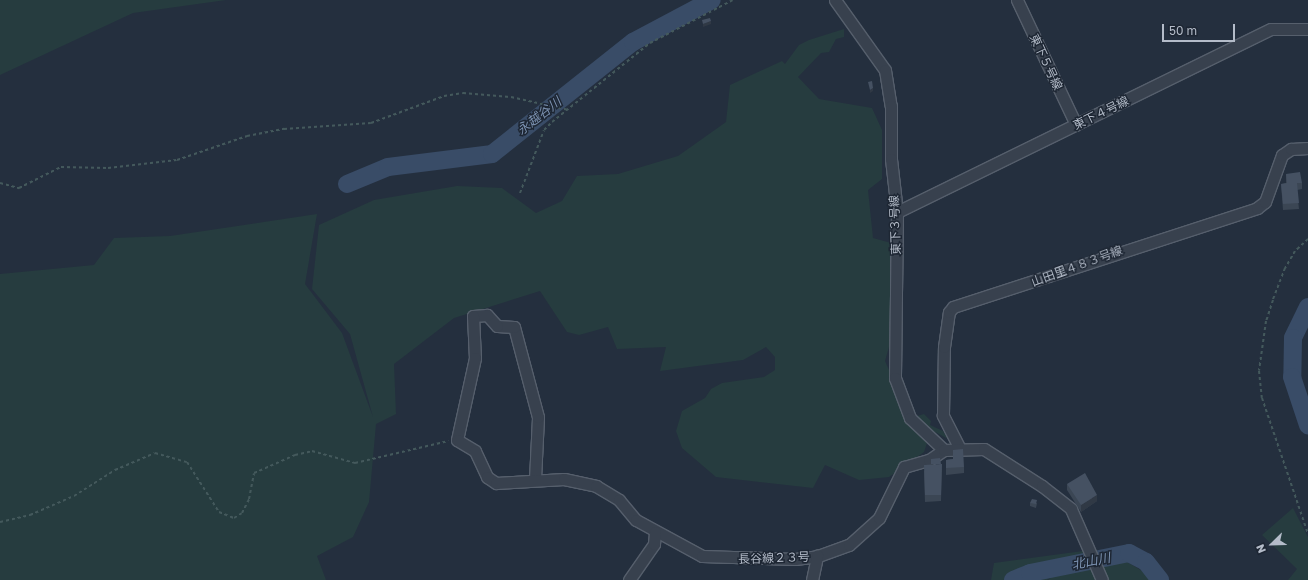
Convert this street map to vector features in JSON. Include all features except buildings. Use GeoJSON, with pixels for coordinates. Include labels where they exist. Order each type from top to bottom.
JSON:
{"type":"FeatureCollection","features":[{"type":"Feature","properties":{"kind":"street","name":"東下３号線"},"geometry":{"type":"LineString","coordinates":[[835,0],[885,70],[891,106],[891,159],[897,212],[895,378],[910,418],[944,450]]}},
{"type":"Feature","properties":{"kind":"street","name":"東下５号線"},"geometry":{"type":"LineString","coordinates":[[1017,0],[1076,125]]}},
{"type":"Feature","properties":{"kind":"street","name":"東下４号線"},"geometry":{"type":"LineString","coordinates":[[897,212],[1271,29],[1308,29]]}},
{"type":"Feature","properties":{"kind":"street","name":"山田里４８３号線"},"geometry":{"type":"LineString","coordinates":[[959,447],[942,415],[944,347],[948,312],[953,307],[1256,208],[1266,202],[1282,155],[1291,149],[1308,148]]}},
{"type":"Feature","properties":{"kind":"street"},"geometry":{"type":"LineString","coordinates":[[457,440],[475,358],[473,316],[487,315],[497,326],[514,327],[538,416],[535,479]]}},
{"type":"Feature","properties":{"kind":"street","name":"長谷線２３号"},"geometry":{"type":"LineString","coordinates":[[457,440],[475,450],[487,477],[496,483],[535,479],[564,479],[596,486],[620,500],[636,520],[655,532],[702,556],[726,559],[817,556],[849,545],[879,518],[904,467],[929,460],[944,450],[959,447],[984,449],[1042,486],[1071,509],[1079,520],[1094,568],[1102,580]]}},
{"type":"Feature","properties":{"kind":"street"},"geometry":{"type":"LineString","coordinates":[[629,580],[654,544],[655,532]]}},
{"type":"Feature","properties":{"kind":"street"},"geometry":{"type":"LineString","coordinates":[[812,580],[817,556]]}},
{"type":"Feature","properties":{"kind":"path"},"geometry":{"type":"LineString","coordinates":[[520,193],[544,130],[650,43],[733,0]]}},
{"type":"Feature","properties":{"kind":"path"},"geometry":{"type":"LineString","coordinates":[[0,183],[19,188],[61,167],[108,168],[177,160],[247,136],[284,129],[371,123],[444,96],[463,93],[511,98],[568,110]]}},
{"type":"Feature","properties":{"kind":"path"},"geometry":{"type":"LineString","coordinates":[[1308,239],[1288,262],[1273,300],[1259,357],[1259,377],[1262,398],[1308,534]]}},
{"type":"Feature","properties":{"kind":"path"},"geometry":{"type":"LineString","coordinates":[[0,522],[30,515],[74,496],[115,470],[155,453],[187,462],[219,512],[234,518],[242,513],[249,499],[254,473],[295,455],[312,451],[355,463],[436,442],[457,440]]}},
{"type":"Feature","properties":{"kind":"green space"},"geometry":{"type":"Polygon","coordinates":[[[0,0],[226,0],[133,13],[0,75],[0,0]]]}},
{"type":"Feature","properties":{"kind":"green space"},"geometry":{"type":"Polygon","coordinates":[[[844,29],[844,37],[836,39],[829,52],[821,53],[798,77],[819,99],[872,108],[882,130],[882,179],[868,190],[873,238],[891,243],[891,340],[885,361],[915,428],[927,443],[924,452],[889,477],[859,480],[825,465],[813,488],[716,477],[682,448],[676,431],[682,411],[705,398],[711,389],[722,383],[764,377],[775,370],[775,357],[766,347],[743,360],[660,371],[666,347],[617,349],[608,327],[579,335],[567,332],[540,291],[454,318],[394,364],[396,414],[376,424],[369,502],[353,537],[317,556],[326,580],[0,580],[0,274],[94,265],[114,238],[170,236],[317,214],[305,284],[342,333],[373,417],[350,334],[312,289],[319,225],[374,200],[457,186],[502,188],[536,213],[562,201],[577,176],[618,174],[678,156],[726,122],[730,85],[782,61],[785,64],[799,45],[809,40],[844,29]]]}},
{"type":"Feature","properties":{"kind":"green space"},"geometry":{"type":"Polygon","coordinates":[[[924,414],[931,421],[930,425],[943,431],[948,439],[919,423],[917,416],[924,414]]]}},
{"type":"Feature","properties":{"kind":"green space"},"geometry":{"type":"Polygon","coordinates":[[[1293,508],[1308,537],[1308,580],[1288,580],[1297,569],[1262,535],[1293,508]]]}},
{"type":"Feature","properties":{"kind":"green space"},"geometry":{"type":"Polygon","coordinates":[[[1083,551],[1085,556],[1075,560],[1093,553],[1114,554],[1157,580],[1048,580],[1067,564],[1047,580],[991,580],[994,563],[1083,551]]]}},
{"type":"Feature","properties":{"kind":"waterway","name":"永越谷川"},"geometry":{"type":"LineString","coordinates":[[347,184],[388,167],[492,154],[633,42],[712,0]]}},
{"type":"Feature","properties":{"kind":"waterway"},"geometry":{"type":"LineString","coordinates":[[1308,307],[1293,338],[1292,377],[1308,425]]}},
{"type":"Feature","properties":{"kind":"waterway","name":"北山川"},"geometry":{"type":"LineString","coordinates":[[1013,580],[1030,573],[1129,553],[1146,562],[1160,580]]}}]}
